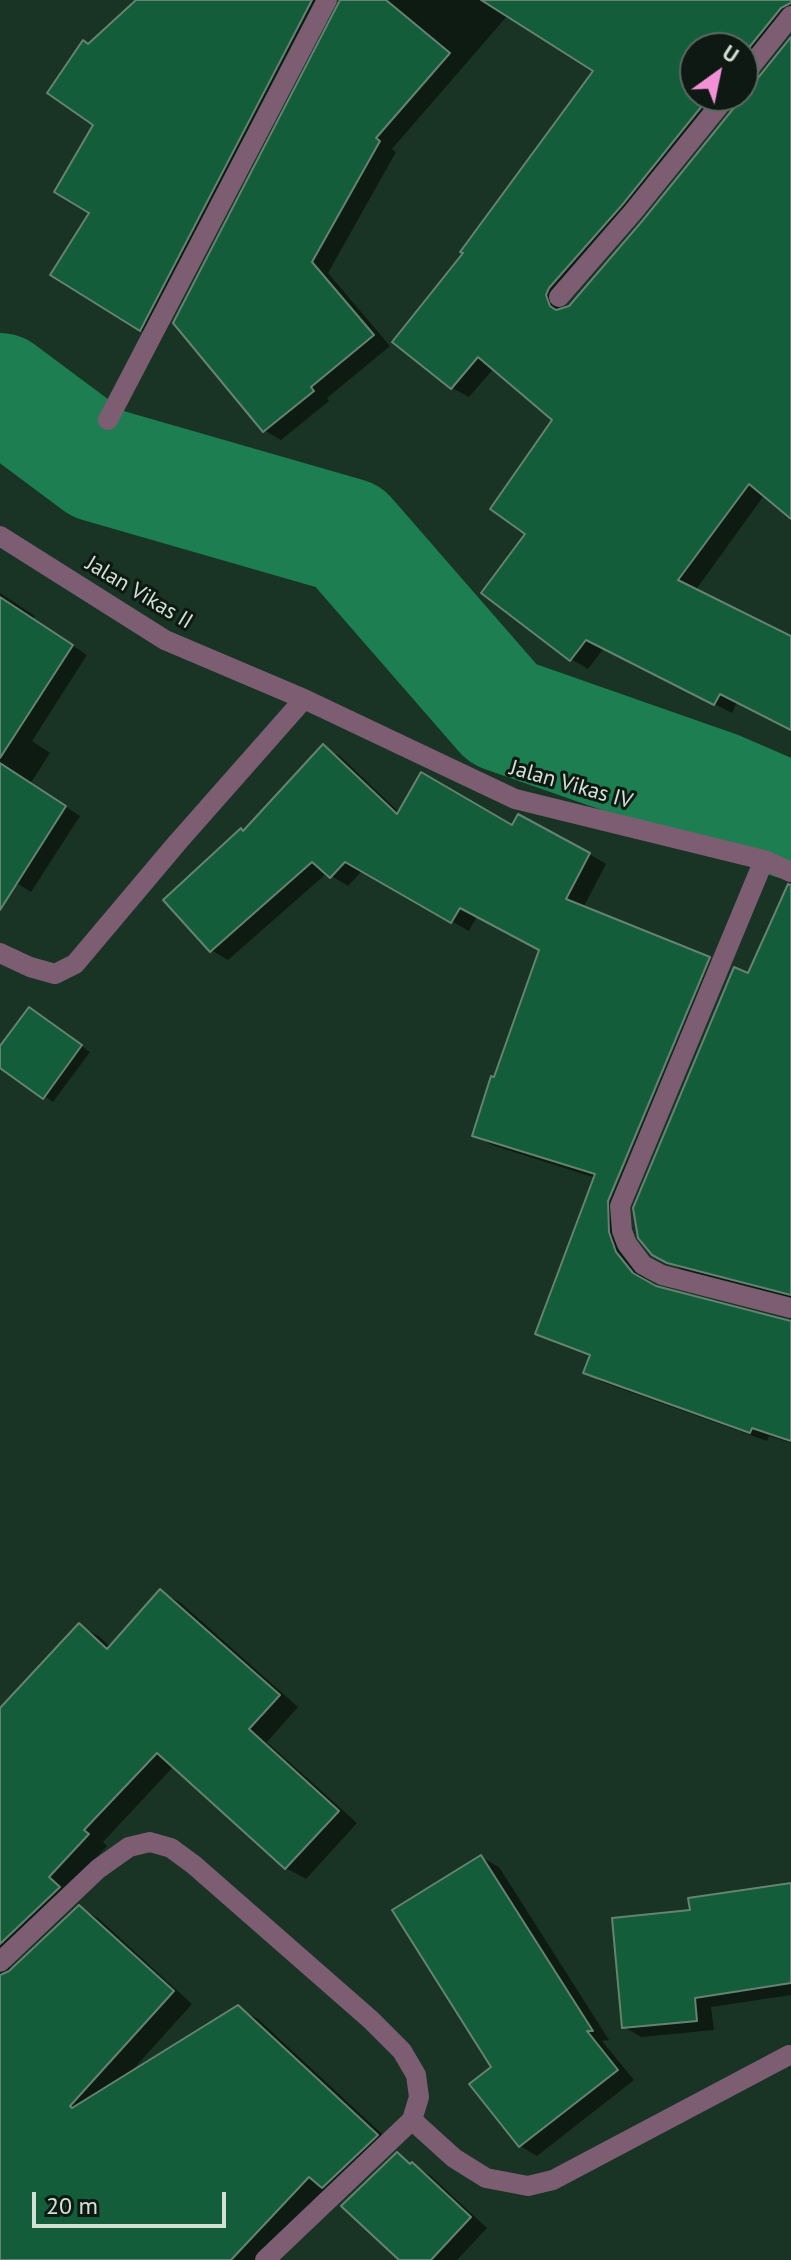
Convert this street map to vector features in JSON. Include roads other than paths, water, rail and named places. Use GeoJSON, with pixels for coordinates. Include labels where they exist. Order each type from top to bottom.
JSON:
{"type":"FeatureCollection","features":[{"type":"Feature","properties":{"kind":"street"},"geometry":{"type":"LineString","coordinates":[[108,420],[327,0]]}},
{"type":"Feature","properties":{"kind":"street"},"geometry":{"type":"LineString","coordinates":[[759,56],[791,16]]}},
{"type":"Feature","properties":{"kind":"street"},"geometry":{"type":"LineString","coordinates":[[559,297],[714,112]]}},
{"type":"Feature","properties":{"kind":"street","name":"Jalan Vikas II"},"geometry":{"type":"LineString","coordinates":[[0,536],[165,640],[304,699]]}},
{"type":"Feature","properties":{"kind":"street"},"geometry":{"type":"LineString","coordinates":[[0,953],[55,974],[75,964],[304,699]]}},
{"type":"Feature","properties":{"kind":"street","name":"Jalan Vikas IV"},"geometry":{"type":"LineString","coordinates":[[304,699],[515,799],[764,860],[791,872]]}},
{"type":"Feature","properties":{"kind":"street"},"geometry":{"type":"LineString","coordinates":[[764,860],[620,1206],[622,1231],[627,1244],[643,1265],[662,1275],[791,1308]]}},
{"type":"Feature","properties":{"kind":"street"},"geometry":{"type":"LineString","coordinates":[[0,1962],[98,1869],[129,1847],[150,1842],[171,1848],[371,2020],[402,2051],[416,2075],[419,2097],[412,2120],[265,2260]]}},
{"type":"Feature","properties":{"kind":"street"},"geometry":{"type":"LineString","coordinates":[[412,2120],[454,2158],[486,2178],[528,2186],[553,2180],[789,2055]]}},
{"type":"Feature","properties":{"kind":"waterway"},"geometry":{"type":"LineString","coordinates":[[0,391],[98,464],[348,536],[503,714],[717,789],[791,821]]}}]}
